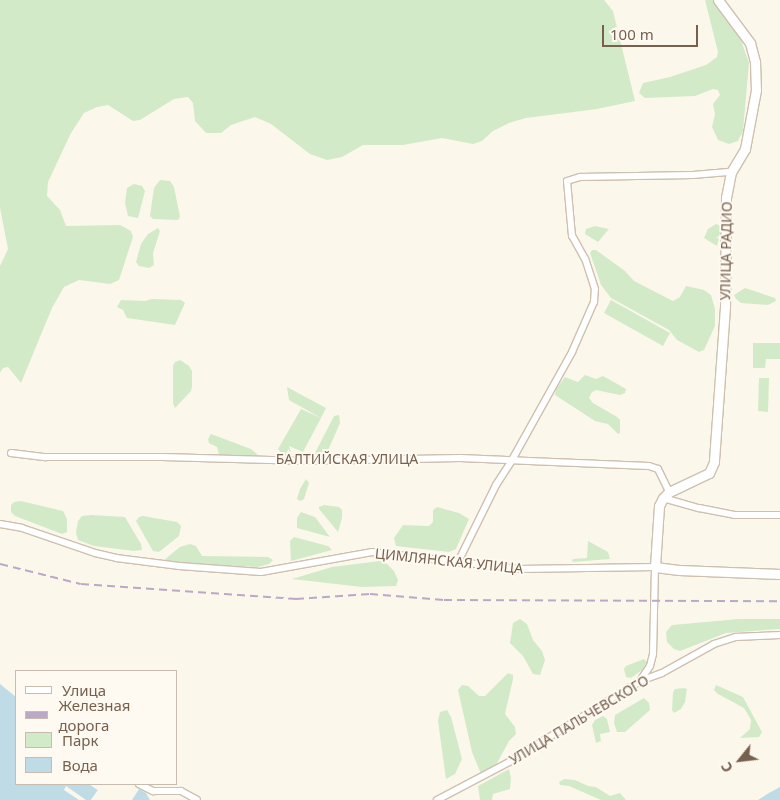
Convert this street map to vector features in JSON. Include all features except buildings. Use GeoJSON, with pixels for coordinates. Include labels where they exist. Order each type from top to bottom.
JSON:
{"type":"FeatureCollection","features":[{"type":"Feature","properties":{"kind":"main road","name":"УЛИЦА РАДИО"},"geometry":{"type":"LineString","coordinates":[[666,495],[706,476],[712,471],[714,462],[725,307],[725,217],[731,172],[745,149],[756,90],[755,62],[746,34],[718,0]]}},
{"type":"Feature","properties":{"kind":"main road"},"geometry":{"type":"LineString","coordinates":[[666,495],[659,506],[655,567],[679,570],[780,574]]}},
{"type":"Feature","properties":{"kind":"street"},"geometry":{"type":"LineString","coordinates":[[458,562],[496,485],[572,352],[594,302],[595,288],[585,259],[572,236],[566,184],[568,180],[580,177],[693,176],[731,172]]}},
{"type":"Feature","properties":{"kind":"street","name":"БАЛТИЙСКАЯ УЛИЦА"},"geometry":{"type":"LineString","coordinates":[[11,453],[46,457],[162,456],[308,460],[450,458],[654,466],[661,474],[666,495]]}},
{"type":"Feature","properties":{"kind":"street"},"geometry":{"type":"LineString","coordinates":[[666,495],[699,508],[734,515],[780,516]]}},
{"type":"Feature","properties":{"kind":"street","name":"ЦИМЛЯНСКАЯ УЛИЦА"},"geometry":{"type":"LineString","coordinates":[[0,524],[22,528],[95,553],[180,566],[267,572],[372,552],[519,569],[655,567]]}},
{"type":"Feature","properties":{"kind":"street"},"geometry":{"type":"LineString","coordinates":[[640,680],[650,666],[654,644],[655,567]]}},
{"type":"Feature","properties":{"kind":"street","name":"УЛИЦА ПАЛЬЧЕВСКОГО"},"geometry":{"type":"LineString","coordinates":[[437,800],[509,762],[640,680],[662,673],[726,640],[736,637],[780,634]]}},
{"type":"Feature","properties":{"kind":"street"},"geometry":{"type":"LineString","coordinates":[[141,785],[153,791],[181,791],[197,800]]}},
{"type":"Feature","properties":{"kind":"green space"},"geometry":{"type":"Polygon","coordinates":[[[0,0],[604,0],[613,11],[635,101],[597,109],[526,118],[509,123],[493,131],[482,141],[473,144],[442,138],[403,145],[363,145],[342,157],[327,160],[310,154],[271,124],[255,117],[231,125],[221,133],[206,133],[195,121],[193,103],[188,97],[174,99],[140,120],[133,121],[108,105],[97,107],[84,113],[71,133],[48,182],[47,196],[60,210],[66,226],[120,225],[131,231],[133,237],[119,280],[110,284],[79,280],[64,287],[52,308],[21,383],[8,367],[3,368],[0,373],[0,266],[8,249],[0,208],[0,0]]]}},
{"type":"Feature","properties":{"kind":"green space"},"geometry":{"type":"Polygon","coordinates":[[[705,0],[715,0],[741,40],[749,63],[743,131],[738,141],[729,144],[718,140],[712,127],[715,114],[713,104],[720,95],[718,90],[713,89],[695,96],[645,98],[639,93],[643,83],[670,77],[706,65],[717,57],[718,52],[705,0]]]}},
{"type":"Feature","properties":{"kind":"green space"},"geometry":{"type":"Polygon","coordinates":[[[160,180],[170,181],[174,187],[180,217],[178,220],[153,219],[150,216],[154,188],[160,180]]]}},
{"type":"Feature","properties":{"kind":"green space"},"geometry":{"type":"Polygon","coordinates":[[[134,184],[142,186],[145,191],[138,218],[128,216],[125,203],[127,188],[134,184]]]}},
{"type":"Feature","properties":{"kind":"green space"},"geometry":{"type":"Polygon","coordinates":[[[716,224],[721,226],[717,246],[704,238],[708,229],[716,224]]]}},
{"type":"Feature","properties":{"kind":"green space"},"geometry":{"type":"Polygon","coordinates":[[[595,226],[609,229],[598,242],[585,234],[586,229],[595,226]]]}},
{"type":"Feature","properties":{"kind":"green space"},"geometry":{"type":"Polygon","coordinates":[[[158,228],[160,231],[153,253],[154,265],[149,268],[139,266],[136,262],[141,244],[148,234],[158,228]]]}},
{"type":"Feature","properties":{"kind":"green space"},"geometry":{"type":"Polygon","coordinates":[[[592,250],[596,250],[625,271],[634,281],[673,301],[680,297],[686,286],[704,290],[711,295],[715,309],[715,326],[704,350],[699,352],[677,340],[669,330],[611,298],[601,285],[590,253],[592,250]]]}},
{"type":"Feature","properties":{"kind":"green space"},"geometry":{"type":"Polygon","coordinates":[[[745,288],[775,298],[776,301],[768,305],[741,303],[734,295],[745,288]]]}},
{"type":"Feature","properties":{"kind":"green space"},"geometry":{"type":"Polygon","coordinates":[[[152,299],[181,300],[185,303],[175,325],[127,318],[123,310],[117,307],[121,300],[145,301],[152,299]]]}},
{"type":"Feature","properties":{"kind":"green space"},"geometry":{"type":"Polygon","coordinates":[[[611,300],[670,333],[663,346],[604,313],[611,300]]]}},
{"type":"Feature","properties":{"kind":"green space"},"geometry":{"type":"Polygon","coordinates":[[[753,343],[780,343],[780,359],[766,359],[765,368],[753,368],[753,343]]]}},
{"type":"Feature","properties":{"kind":"green space"},"geometry":{"type":"Polygon","coordinates":[[[180,360],[189,366],[192,371],[192,387],[191,391],[175,408],[173,403],[173,366],[175,362],[180,360]]]}},
{"type":"Feature","properties":{"kind":"green space"},"geometry":{"type":"Polygon","coordinates":[[[585,375],[596,379],[603,376],[626,389],[625,393],[620,395],[596,390],[592,392],[589,398],[593,403],[620,420],[620,433],[618,434],[608,424],[595,421],[555,395],[556,389],[565,377],[578,382],[585,375]]]}},
{"type":"Feature","properties":{"kind":"green space"},"geometry":{"type":"Polygon","coordinates":[[[759,378],[769,378],[768,412],[758,411],[759,378]]]}},
{"type":"Feature","properties":{"kind":"green space"},"geometry":{"type":"Polygon","coordinates":[[[287,387],[326,408],[321,418],[289,400],[287,387]]]}},
{"type":"Feature","properties":{"kind":"green space"},"geometry":{"type":"Polygon","coordinates":[[[301,409],[321,418],[303,452],[289,446],[293,459],[283,455],[278,449],[301,409]]]}},
{"type":"Feature","properties":{"kind":"green space"},"geometry":{"type":"Polygon","coordinates":[[[339,415],[340,423],[326,455],[323,458],[317,459],[314,455],[334,416],[339,415]]]}},
{"type":"Feature","properties":{"kind":"green space"},"geometry":{"type":"Polygon","coordinates":[[[211,434],[251,449],[258,455],[219,455],[217,447],[209,443],[208,439],[211,434]]]}},
{"type":"Feature","properties":{"kind":"green space"},"geometry":{"type":"Polygon","coordinates":[[[306,479],[309,483],[304,499],[300,501],[297,499],[306,479]]]}},
{"type":"Feature","properties":{"kind":"green space"},"geometry":{"type":"Polygon","coordinates":[[[21,501],[63,511],[67,519],[67,532],[62,534],[15,516],[11,512],[11,505],[14,502],[21,501]]]}},
{"type":"Feature","properties":{"kind":"green space"},"geometry":{"type":"Polygon","coordinates":[[[324,505],[339,507],[342,510],[338,532],[319,509],[319,507],[324,505]]]}},
{"type":"Feature","properties":{"kind":"green space"},"geometry":{"type":"Polygon","coordinates":[[[437,507],[459,513],[469,519],[456,549],[449,552],[396,546],[394,538],[403,525],[429,526],[433,522],[433,510],[437,507]]]}},
{"type":"Feature","properties":{"kind":"green space"},"geometry":{"type":"Polygon","coordinates":[[[301,512],[315,517],[330,537],[297,528],[297,518],[301,512]]]}},
{"type":"Feature","properties":{"kind":"green space"},"geometry":{"type":"Polygon","coordinates":[[[82,516],[125,517],[141,544],[142,550],[134,551],[94,546],[78,540],[76,533],[78,521],[82,516]]]}},
{"type":"Feature","properties":{"kind":"green space"},"geometry":{"type":"Polygon","coordinates":[[[143,516],[177,522],[181,526],[179,536],[159,552],[153,551],[136,521],[139,517],[143,516]]]}},
{"type":"Feature","properties":{"kind":"green space"},"geometry":{"type":"Polygon","coordinates":[[[294,537],[328,546],[332,550],[291,561],[290,541],[294,537]]]}},
{"type":"Feature","properties":{"kind":"green space"},"geometry":{"type":"Polygon","coordinates":[[[588,541],[608,552],[610,559],[572,562],[573,559],[587,558],[588,541]]]}},
{"type":"Feature","properties":{"kind":"green space"},"geometry":{"type":"Polygon","coordinates":[[[190,544],[196,546],[202,556],[268,557],[273,560],[269,564],[258,567],[180,563],[164,560],[180,547],[190,544]]]}},
{"type":"Feature","properties":{"kind":"green space"},"geometry":{"type":"Polygon","coordinates":[[[385,562],[394,571],[398,580],[396,586],[362,587],[292,579],[332,567],[385,562]]]}},
{"type":"Feature","properties":{"kind":"green space"},"geometry":{"type":"Polygon","coordinates":[[[520,619],[527,624],[533,640],[542,651],[545,660],[540,675],[533,674],[523,656],[510,643],[513,623],[520,619]]]}},
{"type":"Feature","properties":{"kind":"green space"},"geometry":{"type":"Polygon","coordinates":[[[739,619],[780,619],[780,629],[726,633],[680,651],[674,649],[667,642],[666,632],[672,625],[739,619]]]}},
{"type":"Feature","properties":{"kind":"green space"},"geometry":{"type":"Polygon","coordinates":[[[644,659],[647,662],[642,670],[631,678],[626,677],[624,669],[626,666],[644,659]]]}},
{"type":"Feature","properties":{"kind":"green space"},"geometry":{"type":"Polygon","coordinates":[[[508,673],[513,675],[513,679],[505,714],[515,727],[516,734],[509,741],[496,765],[481,774],[472,752],[458,690],[462,685],[468,686],[479,696],[485,696],[508,673]]]}},
{"type":"Feature","properties":{"kind":"green space"},"geometry":{"type":"Polygon","coordinates":[[[716,685],[743,697],[762,732],[759,737],[740,738],[750,729],[751,720],[744,708],[714,690],[716,685]]]}},
{"type":"Feature","properties":{"kind":"green space"},"geometry":{"type":"Polygon","coordinates":[[[675,689],[687,689],[685,702],[681,709],[674,713],[672,710],[673,692],[675,689]]]}},
{"type":"Feature","properties":{"kind":"green space"},"geometry":{"type":"Polygon","coordinates":[[[644,698],[649,703],[650,710],[625,732],[617,732],[614,723],[615,715],[644,698]]]}},
{"type":"Feature","properties":{"kind":"green space"},"geometry":{"type":"Polygon","coordinates":[[[447,710],[451,717],[462,759],[455,774],[446,779],[438,721],[440,712],[447,710]]]}},
{"type":"Feature","properties":{"kind":"green space"},"geometry":{"type":"Polygon","coordinates":[[[603,716],[607,719],[610,732],[600,734],[601,741],[596,743],[592,725],[595,720],[603,716]]]}},
{"type":"Feature","properties":{"kind":"green space"},"geometry":{"type":"Polygon","coordinates":[[[509,769],[511,778],[510,789],[493,794],[492,800],[480,800],[478,786],[509,769]]]}},
{"type":"Feature","properties":{"kind":"green space"},"geometry":{"type":"Polygon","coordinates":[[[564,779],[575,780],[588,786],[596,787],[610,796],[620,793],[626,800],[601,800],[569,786],[560,785],[559,782],[564,779]]]}},
{"type":"Feature","properties":{"kind":"water"},"geometry":{"type":"Polygon","coordinates":[[[0,684],[15,696],[15,785],[90,785],[98,790],[91,800],[86,800],[66,786],[64,790],[79,800],[0,800],[0,684]]]}},
{"type":"Feature","properties":{"kind":"water"},"geometry":{"type":"Polygon","coordinates":[[[780,787],[780,800],[758,800],[769,793],[780,787]]]}},
{"type":"Feature","properties":{"kind":"water"},"geometry":{"type":"Polygon","coordinates":[[[139,789],[146,793],[150,800],[132,800],[139,789]]]}},
{"type":"Feature","properties":{"kind":"pier"},"geometry":{"type":"Polygon","coordinates":[[[90,785],[94,785],[113,800],[100,793],[95,800],[91,800],[98,790],[90,785]]]}},
{"type":"Feature","properties":{"kind":"railway"},"geometry":{"type":"LineString","coordinates":[[0,564],[81,584],[296,599],[370,594],[444,600],[780,601]]}}]}
